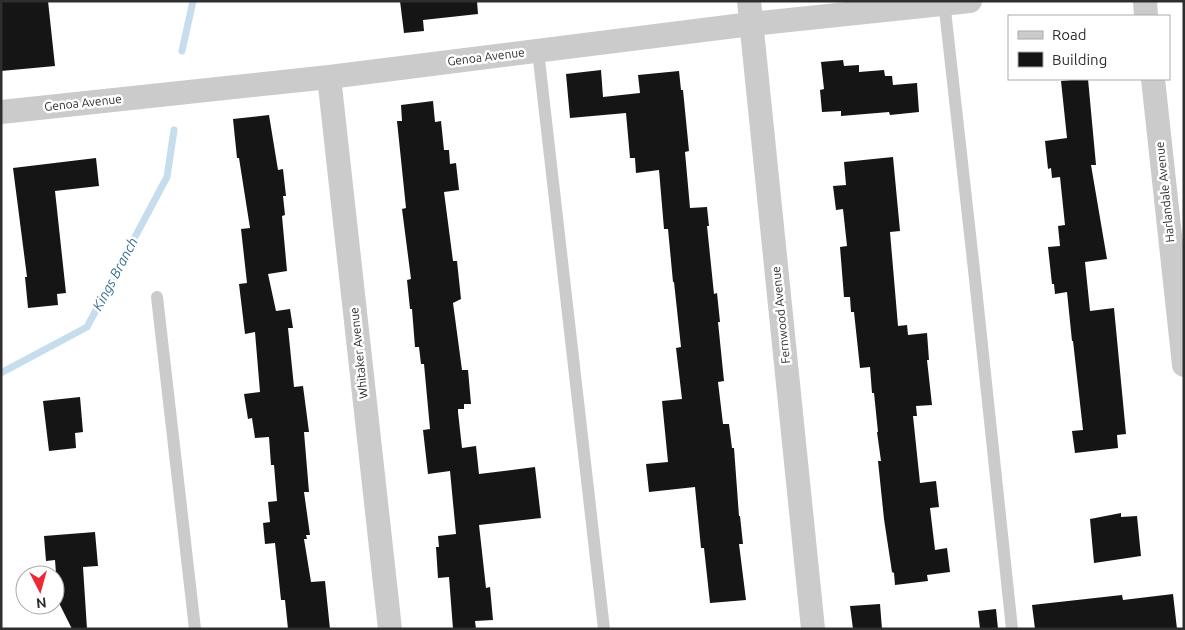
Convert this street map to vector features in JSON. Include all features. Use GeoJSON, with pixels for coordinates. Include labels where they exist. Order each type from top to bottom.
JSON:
{"type":"FeatureCollection","features":[{"type":"Feature","properties":{"kind":"street","name":"Genoa Avenue"},"geometry":{"type":"LineString","coordinates":[[1,112],[329,77],[538,51],[750,12],[970,1]]}},
{"type":"Feature","properties":{"kind":"street"},"geometry":{"type":"LineString","coordinates":[[1145,1],[1146,15]]}},
{"type":"Feature","properties":{"kind":"street","name":"Fernwood Avenue"},"geometry":{"type":"LineString","coordinates":[[750,12],[813,629]]}},
{"type":"Feature","properties":{"kind":"street","name":"Whitaker Avenue"},"geometry":{"type":"LineString","coordinates":[[329,77],[390,629]]}},
{"type":"Feature","properties":{"kind":"street","name":"Harlandale Avenue"},"geometry":{"type":"LineString","coordinates":[[1153,80],[1184,365]]}},
{"type":"Feature","properties":{"kind":"lane"},"geometry":{"type":"LineString","coordinates":[[944,3],[1012,629]]}},
{"type":"Feature","properties":{"kind":"lane"},"geometry":{"type":"LineString","coordinates":[[538,51],[604,629]]}},
{"type":"Feature","properties":{"kind":"lane"},"geometry":{"type":"LineString","coordinates":[[157,297],[195,629]]}},
{"type":"Feature","properties":{"kind":"building"},"geometry":{"type":"Polygon","coordinates":[[[1,1],[48,1],[55,66],[1,71],[1,1]]]}},
{"type":"Feature","properties":{"kind":"building"},"geometry":{"type":"Polygon","coordinates":[[[400,1],[477,1],[478,14],[423,20],[424,31],[404,33],[400,1]]]}},
{"type":"Feature","properties":{"kind":"building"},"geometry":{"type":"Polygon","coordinates":[[[843,60],[844,66],[859,65],[859,72],[884,70],[885,76],[892,76],[893,85],[917,83],[919,112],[890,115],[889,112],[841,116],[841,111],[822,112],[820,90],[824,89],[821,62],[843,60]]]}},
{"type":"Feature","properties":{"kind":"building"},"geometry":{"type":"Polygon","coordinates":[[[601,70],[603,97],[640,93],[638,75],[679,71],[681,90],[683,90],[689,151],[685,152],[690,208],[707,207],[709,226],[707,226],[714,294],[717,293],[724,381],[718,382],[723,424],[729,424],[732,448],[734,448],[743,544],[739,544],[746,600],[710,603],[704,548],[701,548],[695,487],[649,492],[646,464],[668,462],[662,401],[682,399],[676,348],[681,347],[668,229],[664,229],[659,170],[636,173],[635,158],[630,158],[626,113],[570,118],[566,74],[601,70]]]}},
{"type":"Feature","properties":{"kind":"building"},"geometry":{"type":"Polygon","coordinates":[[[1088,80],[1096,165],[1091,165],[1107,259],[1085,262],[1090,311],[1114,308],[1126,434],[1117,435],[1118,448],[1075,453],[1072,431],[1083,430],[1067,292],[1055,294],[1048,247],[1060,246],[1058,226],[1065,225],[1060,177],[1052,178],[1051,168],[1048,169],[1045,141],[1067,138],[1061,81],[1088,80]]]}},
{"type":"Feature","properties":{"kind":"building"},"geometry":{"type":"Polygon","coordinates":[[[433,101],[435,122],[441,121],[444,150],[449,150],[450,164],[456,163],[459,190],[444,192],[453,261],[457,261],[461,299],[453,303],[462,370],[468,370],[471,404],[464,404],[464,409],[458,409],[462,448],[476,446],[479,474],[535,467],[541,518],[479,525],[486,588],[490,587],[493,620],[475,621],[476,629],[453,629],[449,577],[438,578],[436,547],[439,547],[438,536],[456,534],[450,471],[428,474],[423,430],[430,429],[424,364],[421,364],[419,347],[415,347],[412,309],[410,309],[407,280],[411,279],[402,209],[406,208],[397,121],[402,121],[401,105],[433,101]]]}},
{"type":"Feature","properties":{"kind":"building"},"geometry":{"type":"Polygon","coordinates":[[[269,115],[278,170],[283,169],[286,196],[283,196],[285,215],[282,216],[287,271],[268,274],[276,311],[290,309],[293,328],[288,328],[294,387],[303,386],[309,432],[304,432],[309,492],[304,492],[310,535],[306,535],[307,539],[304,539],[311,582],[325,581],[330,629],[288,629],[285,600],[281,600],[275,543],[265,544],[263,523],[270,522],[268,502],[277,501],[269,437],[255,438],[252,418],[248,419],[244,394],[260,392],[255,332],[245,334],[239,284],[247,283],[241,229],[250,228],[239,158],[237,158],[233,119],[269,115]]]}},
{"type":"Feature","properties":{"kind":"building"},"geometry":{"type":"Polygon","coordinates":[[[893,157],[900,231],[890,232],[898,326],[907,325],[908,335],[927,333],[929,360],[927,360],[932,405],[916,406],[917,416],[913,416],[920,483],[936,481],[939,507],[930,508],[935,550],[947,548],[950,572],[927,575],[928,581],[895,585],[884,519],[878,461],[881,461],[870,367],[860,368],[854,312],[851,312],[850,297],[844,297],[840,247],[847,246],[843,209],[836,210],[833,186],[846,185],[844,162],[893,157]]]}},
{"type":"Feature","properties":{"kind":"building"},"geometry":{"type":"Polygon","coordinates":[[[96,158],[99,186],[55,191],[66,293],[57,294],[58,305],[28,308],[25,277],[27,277],[13,168],[96,158]]]}},
{"type":"Feature","properties":{"kind":"building"},"geometry":{"type":"Polygon","coordinates":[[[80,397],[83,432],[75,433],[76,448],[49,451],[43,401],[80,397]]]}},
{"type":"Feature","properties":{"kind":"building"},"geometry":{"type":"Polygon","coordinates":[[[1121,513],[1121,517],[1137,516],[1141,556],[1094,563],[1090,519],[1121,513]]]}},
{"type":"Feature","properties":{"kind":"building"},"geometry":{"type":"Polygon","coordinates":[[[95,532],[98,566],[83,567],[87,629],[72,629],[65,615],[65,565],[55,565],[55,560],[46,561],[44,536],[95,532]]]}},
{"type":"Feature","properties":{"kind":"building"},"geometry":{"type":"Polygon","coordinates":[[[1173,594],[1177,629],[1035,629],[1032,605],[1122,595],[1123,600],[1173,594]]]}},
{"type":"Feature","properties":{"kind":"building"},"geometry":{"type":"Polygon","coordinates":[[[880,604],[882,629],[853,629],[850,606],[880,604]]]}},
{"type":"Feature","properties":{"kind":"building"},"geometry":{"type":"Polygon","coordinates":[[[996,609],[998,629],[980,629],[978,611],[996,609]]]}},
{"type":"Feature","properties":{"kind":"waterway","name":"Kings Branch"},"geometry":{"type":"LineString","coordinates":[[182,51],[193,1]]}},
{"type":"Feature","properties":{"kind":"waterway","name":"Kings Branch"},"geometry":{"type":"LineString","coordinates":[[1,373],[87,327],[167,177],[174,130]]}}]}
